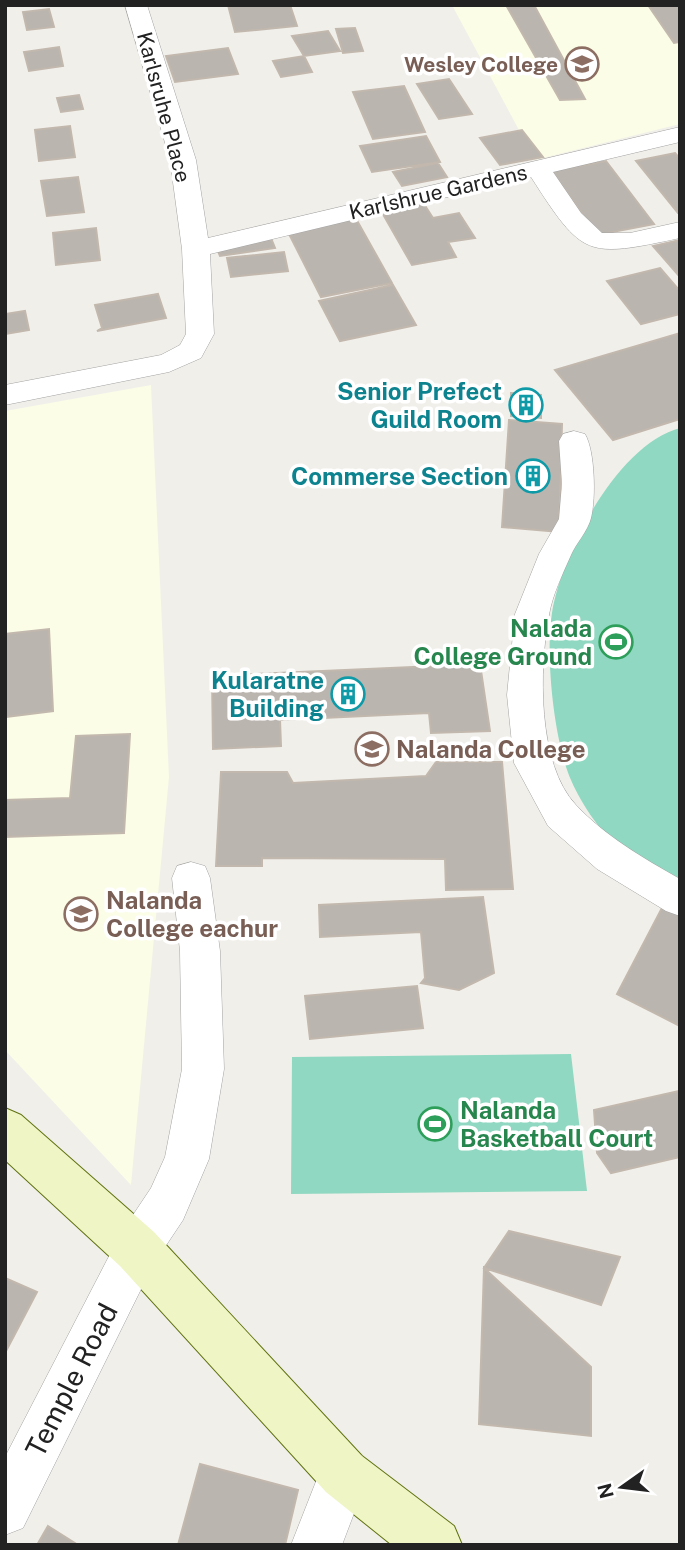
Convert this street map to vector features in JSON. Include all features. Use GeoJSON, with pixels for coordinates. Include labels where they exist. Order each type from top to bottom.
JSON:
{"type":"FeatureCollection","features":[{"type":"Feature","properties":{"kind":"main road"},"geometry":{"type":"LineString","coordinates":[[5,1130],[137,1249],[344,1474],[435,1545]]}},
{"type":"Feature","properties":{"kind":"street","name":"Karlsruhe Place"},"geometry":{"type":"LineString","coordinates":[[5,395],[169,363],[191,351],[200,334],[196,249],[183,160],[136,5]]}},
{"type":"Feature","properties":{"kind":"street","name":"Karlshrue Gardens"},"geometry":{"type":"LineString","coordinates":[[196,249],[680,134]]}},
{"type":"Feature","properties":{"kind":"street"},"geometry":{"type":"LineString","coordinates":[[538,168],[584,233],[605,242],[622,242],[680,230]]}},
{"type":"Feature","properties":{"kind":"street"},"geometry":{"type":"LineString","coordinates":[[574,441],[578,484],[575,519],[555,554],[532,614],[525,695],[532,763],[561,815],[611,858],[680,899]]}},
{"type":"Feature","properties":{"kind":"street","name":"Temple Road"},"geometry":{"type":"LineString","coordinates":[[5,1510],[137,1249],[167,1204],[187,1159],[203,1069],[200,951],[191,878]]}},
{"type":"Feature","properties":{"kind":"street"},"geometry":{"type":"LineString","coordinates":[[316,1545],[344,1474]]}},
{"type":"Feature","properties":{"kind":"shaded area","name":"Wesley College"},"geometry":{"type":"Polygon","coordinates":[[[452,5],[680,5],[680,124],[535,160],[452,5]]]}},
{"type":"Feature","properties":{"kind":"shaded area","name":"Nalanda College eachur"},"geometry":{"type":"Polygon","coordinates":[[[151,385],[169,777],[131,1185],[5,1050],[5,411],[151,385]]]}},
{"type":"Feature","properties":{"kind":"green space","name":"Nalada College Ground"},"geometry":{"type":"Polygon","coordinates":[[[680,428],[680,885],[624,853],[601,829],[581,800],[565,764],[560,744],[552,698],[550,631],[558,588],[567,561],[596,504],[614,478],[635,456],[657,438],[680,428]]]}},
{"type":"Feature","properties":{"kind":"green space","name":"Nalanda Basketball Court"},"geometry":{"type":"Polygon","coordinates":[[[571,1054],[587,1191],[291,1194],[292,1057],[571,1054]]]}},
{"type":"Feature","properties":{"kind":"building"},"geometry":{"type":"Polygon","coordinates":[[[228,5],[290,5],[297,26],[235,32],[228,5]]]}},
{"type":"Feature","properties":{"kind":"building"},"geometry":{"type":"Polygon","coordinates":[[[506,5],[534,5],[585,99],[560,100],[506,5]]]}},
{"type":"Feature","properties":{"kind":"building"},"geometry":{"type":"Polygon","coordinates":[[[648,5],[680,5],[680,42],[674,43],[648,5]]]}},
{"type":"Feature","properties":{"kind":"building"},"geometry":{"type":"Polygon","coordinates":[[[49,9],[54,27],[27,30],[23,12],[49,9]]]}},
{"type":"Feature","properties":{"kind":"building"},"geometry":{"type":"Polygon","coordinates":[[[355,28],[363,51],[343,53],[336,29],[355,28]]]}},
{"type":"Feature","properties":{"kind":"building"},"geometry":{"type":"Polygon","coordinates":[[[328,31],[340,51],[304,56],[292,36],[328,31]]]}},
{"type":"Feature","properties":{"kind":"building"},"geometry":{"type":"Polygon","coordinates":[[[59,47],[63,66],[29,71],[24,52],[59,47]]]}},
{"type":"Feature","properties":{"kind":"building"},"geometry":{"type":"Polygon","coordinates":[[[228,48],[238,74],[175,82],[166,56],[228,48]]]}},
{"type":"Feature","properties":{"kind":"building"},"geometry":{"type":"Polygon","coordinates":[[[304,56],[312,72],[281,77],[273,61],[304,56]]]}},
{"type":"Feature","properties":{"kind":"building"},"geometry":{"type":"Polygon","coordinates":[[[449,79],[472,114],[439,119],[417,84],[449,79]]]}},
{"type":"Feature","properties":{"kind":"building"},"geometry":{"type":"Polygon","coordinates":[[[404,86],[425,132],[373,139],[353,92],[404,86]]]}},
{"type":"Feature","properties":{"kind":"building"},"geometry":{"type":"Polygon","coordinates":[[[79,95],[83,109],[61,112],[57,98],[79,95]]]}},
{"type":"Feature","properties":{"kind":"building"},"geometry":{"type":"Polygon","coordinates":[[[70,126],[75,157],[39,161],[35,130],[70,126]]]}},
{"type":"Feature","properties":{"kind":"building"},"geometry":{"type":"Polygon","coordinates":[[[522,130],[543,157],[500,165],[480,138],[522,130]]]}},
{"type":"Feature","properties":{"kind":"building"},"geometry":{"type":"Polygon","coordinates":[[[426,136],[440,162],[372,172],[360,146],[426,136]]]}},
{"type":"Feature","properties":{"kind":"building"},"geometry":{"type":"Polygon","coordinates":[[[675,153],[680,159],[680,213],[636,161],[675,153]]]}},
{"type":"Feature","properties":{"kind":"building"},"geometry":{"type":"Polygon","coordinates":[[[606,161],[654,224],[597,235],[552,171],[606,161]]]}},
{"type":"Feature","properties":{"kind":"building"},"geometry":{"type":"Polygon","coordinates":[[[438,163],[447,177],[402,186],[393,172],[438,163]]]}},
{"type":"Feature","properties":{"kind":"building"},"geometry":{"type":"Polygon","coordinates":[[[78,177],[84,212],[47,216],[41,181],[78,177]]]}},
{"type":"Feature","properties":{"kind":"building"},"geometry":{"type":"Polygon","coordinates":[[[422,201],[433,218],[459,213],[475,238],[448,242],[456,257],[412,265],[380,209],[422,201]]]}},
{"type":"Feature","properties":{"kind":"building"},"geometry":{"type":"Polygon","coordinates":[[[355,217],[392,283],[321,297],[287,230],[355,217]]]}},
{"type":"Feature","properties":{"kind":"building"},"geometry":{"type":"Polygon","coordinates":[[[96,228],[100,260],[56,265],[53,233],[96,228]]]}},
{"type":"Feature","properties":{"kind":"building"},"geometry":{"type":"Polygon","coordinates":[[[271,238],[275,248],[220,256],[216,246],[271,238]]]}},
{"type":"Feature","properties":{"kind":"building"},"geometry":{"type":"Polygon","coordinates":[[[680,240],[680,277],[653,246],[680,240]]]}},
{"type":"Feature","properties":{"kind":"building"},"geometry":{"type":"Polygon","coordinates":[[[284,252],[288,271],[231,277],[227,258],[284,252]]]}},
{"type":"Feature","properties":{"kind":"building"},"geometry":{"type":"Polygon","coordinates":[[[660,268],[680,291],[680,314],[641,324],[607,281],[660,268]]]}},
{"type":"Feature","properties":{"kind":"building"},"geometry":{"type":"Polygon","coordinates":[[[393,285],[416,325],[340,341],[319,301],[393,285]]]}},
{"type":"Feature","properties":{"kind":"building"},"geometry":{"type":"Polygon","coordinates":[[[158,294],[166,318],[97,331],[102,328],[95,305],[158,294]]]}},
{"type":"Feature","properties":{"kind":"building"},"geometry":{"type":"Polygon","coordinates":[[[25,311],[29,330],[5,334],[5,314],[25,311]]]}},
{"type":"Feature","properties":{"kind":"building"},"geometry":{"type":"Polygon","coordinates":[[[680,333],[680,419],[613,440],[555,370],[680,333]]]}},
{"type":"Feature","properties":{"kind":"building","name":"Senior Prefect Guild Room"},"geometry":{"type":"Polygon","coordinates":[[[511,393],[541,395],[541,418],[511,416],[511,393]]]}},
{"type":"Feature","properties":{"kind":"building","name":"Commerse Section"},"geometry":{"type":"Polygon","coordinates":[[[509,420],[562,424],[559,532],[502,527],[509,420]]]}},
{"type":"Feature","properties":{"kind":"building"},"geometry":{"type":"Polygon","coordinates":[[[49,629],[53,711],[5,717],[5,634],[49,629]]]}},
{"type":"Feature","properties":{"kind":"building","name":"Kularatne Building"},"geometry":{"type":"Polygon","coordinates":[[[480,664],[490,731],[431,733],[429,713],[280,720],[281,746],[213,749],[212,676],[480,664]]]}},
{"type":"Feature","properties":{"kind":"building"},"geometry":{"type":"Polygon","coordinates":[[[130,734],[124,833],[5,837],[5,800],[70,798],[76,736],[130,734]]]}},
{"type":"Feature","properties":{"kind":"building"},"geometry":{"type":"Polygon","coordinates":[[[436,762],[502,762],[513,889],[446,890],[445,859],[262,858],[262,866],[216,866],[221,772],[287,772],[293,783],[426,776],[436,762]]]}},
{"type":"Feature","properties":{"kind":"building"},"geometry":{"type":"Polygon","coordinates":[[[483,897],[494,973],[459,990],[421,983],[425,978],[421,932],[320,937],[319,905],[483,897]]]}},
{"type":"Feature","properties":{"kind":"building"},"geometry":{"type":"Polygon","coordinates":[[[664,904],[680,912],[680,1026],[617,994],[664,904]]]}},
{"type":"Feature","properties":{"kind":"building"},"geometry":{"type":"Polygon","coordinates":[[[417,986],[423,1028],[310,1039],[305,996],[417,986]]]}},
{"type":"Feature","properties":{"kind":"building"},"geometry":{"type":"Polygon","coordinates":[[[679,1091],[680,1157],[611,1173],[597,1153],[594,1110],[679,1091]]]}},
{"type":"Feature","properties":{"kind":"building"},"geometry":{"type":"Polygon","coordinates":[[[509,1231],[620,1257],[601,1305],[484,1268],[509,1231]]]}},
{"type":"Feature","properties":{"kind":"building"},"geometry":{"type":"Polygon","coordinates":[[[484,1268],[591,1367],[591,1436],[479,1424],[484,1268]]]}},
{"type":"Feature","properties":{"kind":"building"},"geometry":{"type":"Polygon","coordinates":[[[5,1278],[37,1292],[5,1353],[5,1278]]]}},
{"type":"Feature","properties":{"kind":"building"},"geometry":{"type":"Polygon","coordinates":[[[200,1464],[298,1490],[285,1545],[178,1545],[200,1464]]]}},
{"type":"Feature","properties":{"kind":"building"},"geometry":{"type":"Polygon","coordinates":[[[48,1526],[78,1545],[37,1545],[48,1526]]]}},
{"type":"Feature","properties":{"kind":"place","name":"Wesley College"},"geometry":{"type":"Point","coordinates":[582,64]}},
{"type":"Feature","properties":{"kind":"place","name":"Senior Prefect Guild Room"},"geometry":{"type":"Point","coordinates":[526,405]}},
{"type":"Feature","properties":{"kind":"place","name":"Commerse Section"},"geometry":{"type":"Point","coordinates":[533,476]}},
{"type":"Feature","properties":{"kind":"place","name":"Nalada College Ground"},"geometry":{"type":"Point","coordinates":[616,642]}},
{"type":"Feature","properties":{"kind":"place","name":"Kularatne Building"},"geometry":{"type":"Point","coordinates":[348,694]}},
{"type":"Feature","properties":{"kind":"place","name":"Nalanda College"},"geometry":{"type":"Point","coordinates":[372,749]}},
{"type":"Feature","properties":{"kind":"place","name":"Nalanda College eachur"},"geometry":{"type":"Point","coordinates":[81,914]}},
{"type":"Feature","properties":{"kind":"place","name":"Nalanda Basketball Court"},"geometry":{"type":"Point","coordinates":[435,1124]}}]}
